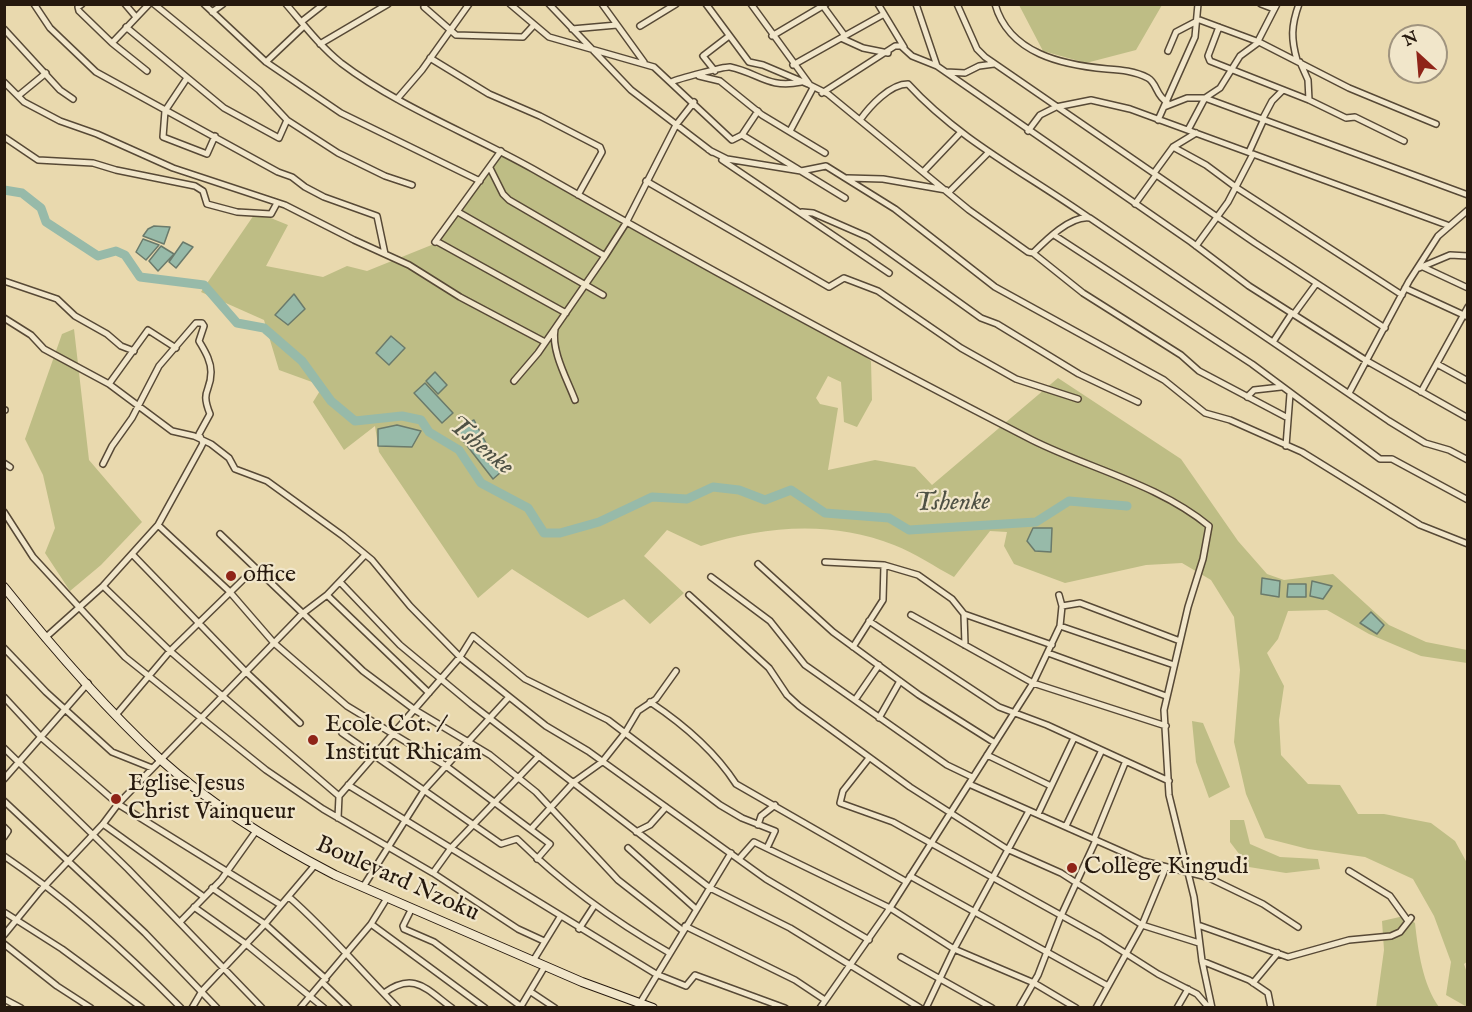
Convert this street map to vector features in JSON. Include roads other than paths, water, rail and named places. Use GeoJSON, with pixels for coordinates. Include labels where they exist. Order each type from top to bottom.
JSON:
{"type":"FeatureCollection","features":[{"type":"Feature","properties":{"kind":"street"},"geometry":{"type":"LineString","coordinates":[[34,4],[50,28],[87,65],[165,111],[278,172],[292,177],[311,190],[377,216],[386,254]]}},
{"type":"Feature","properties":{"kind":"street"},"geometry":{"type":"LineString","coordinates":[[82,4],[79,11],[112,43],[147,71]]}},
{"type":"Feature","properties":{"kind":"street"},"geometry":{"type":"LineString","coordinates":[[125,4],[136,17]]}},
{"type":"Feature","properties":{"kind":"street"},"geometry":{"type":"LineString","coordinates":[[112,43],[148,4]]}},
{"type":"Feature","properties":{"kind":"street"},"geometry":{"type":"LineString","coordinates":[[154,4],[259,90],[287,120],[338,153],[385,176],[412,185]]}},
{"type":"Feature","properties":{"kind":"street"},"geometry":{"type":"LineString","coordinates":[[204,4],[266,62],[341,112],[480,181]]}},
{"type":"Feature","properties":{"kind":"street"},"geometry":{"type":"LineString","coordinates":[[212,12],[223,4]]}},
{"type":"Feature","properties":{"kind":"street"},"geometry":{"type":"LineString","coordinates":[[286,4],[320,44],[363,79],[397,99],[501,151],[626,223],[856,349],[1071,460],[1134,483],[1194,514],[1209,526],[1166,696],[1166,726],[1169,781],[1174,817],[1188,870],[1210,1008]]}},
{"type":"Feature","properties":{"kind":"street"},"geometry":{"type":"LineString","coordinates":[[266,62],[324,4]]}},
{"type":"Feature","properties":{"kind":"street"},"geometry":{"type":"LineString","coordinates":[[320,44],[388,4]]}},
{"type":"Feature","properties":{"kind":"street"},"geometry":{"type":"LineString","coordinates":[[397,99],[470,4]]}},
{"type":"Feature","properties":{"kind":"street"},"geometry":{"type":"LineString","coordinates":[[510,4],[549,37],[591,51],[645,64]]}},
{"type":"Feature","properties":{"kind":"street"},"geometry":{"type":"LineString","coordinates":[[549,4],[591,51],[631,90],[709,150],[889,273]]}},
{"type":"Feature","properties":{"kind":"street"},"geometry":{"type":"LineString","coordinates":[[602,4],[645,64],[694,102],[732,140],[742,135],[758,111]]}},
{"type":"Feature","properties":{"kind":"street"},"geometry":{"type":"LineString","coordinates":[[640,26],[676,4]]}},
{"type":"Feature","properties":{"kind":"street"},"geometry":{"type":"LineString","coordinates":[[706,4],[749,63],[763,65],[808,84]]}},
{"type":"Feature","properties":{"kind":"street"},"geometry":{"type":"LineString","coordinates":[[878,4],[905,49],[912,56],[937,66],[1196,246],[1249,286],[1367,361],[1467,418]]}},
{"type":"Feature","properties":{"kind":"street"},"geometry":{"type":"LineString","coordinates":[[916,4],[937,66]]}},
{"type":"Feature","properties":{"kind":"street"},"geometry":{"type":"LineString","coordinates":[[957,4],[977,49],[994,64],[1316,284],[1385,328]]}},
{"type":"Feature","properties":{"kind":"street"},"geometry":{"type":"LineString","coordinates":[[995,4],[1002,22],[1021,44],[1060,63],[1119,69],[1146,77],[1151,80],[1158,96],[1166,105]]}},
{"type":"Feature","properties":{"kind":"street"},"geometry":{"type":"LineString","coordinates":[[1158,120],[1195,37],[1198,4]]}},
{"type":"Feature","properties":{"kind":"street"},"geometry":{"type":"LineString","coordinates":[[1180,141],[1205,98],[1220,88],[1240,56],[1258,41],[1276,7],[1261,4]]}},
{"type":"Feature","properties":{"kind":"street"},"geometry":{"type":"LineString","coordinates":[[1299,4],[1291,28],[1292,42],[1308,80],[1309,100]]}},
{"type":"Feature","properties":{"kind":"street"},"geometry":{"type":"LineString","coordinates":[[753,5],[772,36],[808,84],[828,94],[981,219],[1033,253],[1083,293],[1181,355],[1199,371],[1288,418]]}},
{"type":"Feature","properties":{"kind":"street"},"geometry":{"type":"LineString","coordinates":[[772,36],[825,5],[843,37],[863,48],[888,53]]}},
{"type":"Feature","properties":{"kind":"street"},"geometry":{"type":"LineString","coordinates":[[424,7],[450,31],[462,36],[523,37],[534,26]]}},
{"type":"Feature","properties":{"kind":"street"},"geometry":{"type":"LineString","coordinates":[[793,65],[884,14]]}},
{"type":"Feature","properties":{"kind":"street"},"geometry":{"type":"LineString","coordinates":[[1168,51],[1176,32],[1197,20],[1258,41],[1349,88],[1436,124]]}},
{"type":"Feature","properties":{"kind":"street"},"geometry":{"type":"LineString","coordinates":[[572,30],[617,25]]}},
{"type":"Feature","properties":{"kind":"street"},"geometry":{"type":"LineString","coordinates":[[126,27],[224,108],[272,136],[279,138],[287,120]]}},
{"type":"Feature","properties":{"kind":"street"},"geometry":{"type":"LineString","coordinates":[[1219,27],[1208,59],[1309,100],[1345,118],[1355,117],[1404,141]]}},
{"type":"Feature","properties":{"kind":"street"},"geometry":{"type":"LineString","coordinates":[[4,29],[73,99]]}},
{"type":"Feature","properties":{"kind":"street"},"geometry":{"type":"LineString","coordinates":[[715,71],[703,56],[729,36]]}},
{"type":"Feature","properties":{"kind":"street"},"geometry":{"type":"LineString","coordinates":[[822,93],[897,46],[905,49]]}},
{"type":"Feature","properties":{"kind":"street"},"geometry":{"type":"LineString","coordinates":[[430,58],[489,94],[510,101],[600,147],[602,152],[578,195]]}},
{"type":"Feature","properties":{"kind":"street"},"geometry":{"type":"LineString","coordinates":[[945,72],[964,73],[979,66],[994,64]]}},
{"type":"Feature","properties":{"kind":"street"},"geometry":{"type":"LineString","coordinates":[[671,82],[727,67],[756,75],[769,83],[801,82]]}},
{"type":"Feature","properties":{"kind":"street"},"geometry":{"type":"LineString","coordinates":[[18,96],[45,73]]}},
{"type":"Feature","properties":{"kind":"street"},"geometry":{"type":"LineString","coordinates":[[699,76],[720,81],[758,111],[825,153]]}},
{"type":"Feature","properties":{"kind":"street"},"geometry":{"type":"LineString","coordinates":[[187,78],[165,111],[164,139],[207,153],[215,136]]}},
{"type":"Feature","properties":{"kind":"street"},"geometry":{"type":"LineString","coordinates":[[4,82],[18,96],[60,121],[97,134],[173,168],[277,203],[410,265],[460,297],[545,342]]}},
{"type":"Feature","properties":{"kind":"street"},"geometry":{"type":"LineString","coordinates":[[860,120],[880,99],[907,84],[961,132],[988,152],[1419,440],[1467,460]]}},
{"type":"Feature","properties":{"kind":"street"},"geometry":{"type":"LineString","coordinates":[[790,131],[813,88]]}},
{"type":"Feature","properties":{"kind":"street"},"geometry":{"type":"LineString","coordinates":[[1196,246],[1237,188],[1263,119],[1272,101],[1283,90]]}},
{"type":"Feature","properties":{"kind":"street"},"geometry":{"type":"LineString","coordinates":[[1166,105],[1187,98],[1205,98],[1467,195]]}},
{"type":"Feature","properties":{"kind":"street"},"geometry":{"type":"LineString","coordinates":[[1028,131],[1040,116],[1056,107],[1077,105],[1091,100],[1131,109],[1447,225]]}},
{"type":"Feature","properties":{"kind":"street"},"geometry":{"type":"LineString","coordinates":[[514,381],[587,284],[626,223],[676,125],[694,102]]}},
{"type":"Feature","properties":{"kind":"street"},"geometry":{"type":"LineString","coordinates":[[924,171],[961,132]]}},
{"type":"Feature","properties":{"kind":"street"},"geometry":{"type":"LineString","coordinates":[[1135,204],[1173,147],[1196,133]]}},
{"type":"Feature","properties":{"kind":"street"},"geometry":{"type":"LineString","coordinates":[[742,135],[845,198]]}},
{"type":"Feature","properties":{"kind":"street"},"geometry":{"type":"LineString","coordinates":[[4,137],[38,159],[93,163],[195,186],[203,191],[207,204],[229,211],[271,214],[277,203]]}},
{"type":"Feature","properties":{"kind":"street"},"geometry":{"type":"LineString","coordinates":[[1173,147],[1206,165],[1237,188],[1402,295]]}},
{"type":"Feature","properties":{"kind":"street"},"geometry":{"type":"LineString","coordinates":[[709,150],[727,159],[801,171],[826,166],[895,208],[995,287],[1164,380],[1205,413],[1230,420],[1302,452],[1420,525],[1467,544]]}},
{"type":"Feature","properties":{"kind":"street"},"geometry":{"type":"LineString","coordinates":[[501,151],[435,243],[566,313]]}},
{"type":"Feature","properties":{"kind":"street"},"geometry":{"type":"LineString","coordinates":[[947,191],[988,152]]}},
{"type":"Feature","properties":{"kind":"street"},"geometry":{"type":"LineString","coordinates":[[490,168],[503,194],[509,200],[605,256]]}},
{"type":"Feature","properties":{"kind":"street"},"geometry":{"type":"LineString","coordinates":[[845,177],[883,179],[947,191]]}},
{"type":"Feature","properties":{"kind":"street"},"geometry":{"type":"LineString","coordinates":[[646,181],[829,287],[844,278],[859,282],[878,291],[961,348],[1016,379],[1078,399]]}},
{"type":"Feature","properties":{"kind":"street"},"geometry":{"type":"LineString","coordinates":[[1349,393],[1405,288],[1421,267],[1438,236],[1447,225],[1467,210]]}},
{"type":"Feature","properties":{"kind":"street"},"geometry":{"type":"LineString","coordinates":[[458,212],[603,295]]}},
{"type":"Feature","properties":{"kind":"street"},"geometry":{"type":"LineString","coordinates":[[800,212],[813,213],[868,237],[981,318],[997,324],[1079,374],[1138,402]]}},
{"type":"Feature","properties":{"kind":"street"},"geometry":{"type":"LineString","coordinates":[[1033,253],[1054,235],[1079,220],[1090,218]]}},
{"type":"Feature","properties":{"kind":"street"},"geometry":{"type":"LineString","coordinates":[[1054,235],[1252,364],[1380,459],[1392,459],[1467,500]]}},
{"type":"Feature","properties":{"kind":"street"},"geometry":{"type":"LineString","coordinates":[[1421,267],[1450,255],[1467,256]]}},
{"type":"Feature","properties":{"kind":"street"},"geometry":{"type":"LineString","coordinates":[[1421,267],[1467,288]]}},
{"type":"Feature","properties":{"kind":"street"},"geometry":{"type":"LineString","coordinates":[[4,281],[57,299],[75,316],[107,334],[122,346],[134,351]]}},
{"type":"Feature","properties":{"kind":"street"},"geometry":{"type":"LineString","coordinates":[[1273,342],[1316,284]]}},
{"type":"Feature","properties":{"kind":"street"},"geometry":{"type":"LineString","coordinates":[[1405,288],[1465,316]]}},
{"type":"Feature","properties":{"kind":"street"},"geometry":{"type":"LineString","coordinates":[[1422,392],[1465,316],[1467,307]]}},
{"type":"Feature","properties":{"kind":"street"},"geometry":{"type":"LineString","coordinates":[[4,318],[31,335],[44,349],[110,384],[172,431],[202,439],[229,458],[235,469],[267,481],[366,555],[410,606],[460,657],[546,726],[602,762],[786,892],[869,940]]}},
{"type":"Feature","properties":{"kind":"street"},"geometry":{"type":"LineString","coordinates":[[45,638],[103,586],[158,525],[201,447],[202,439],[199,434],[210,414],[204,396],[211,373],[206,351],[199,341],[203,324],[196,323],[159,366],[103,464]]}},
{"type":"Feature","properties":{"kind":"street"},"geometry":{"type":"LineString","coordinates":[[556,327],[555,340],[558,356],[574,400]]}},
{"type":"Feature","properties":{"kind":"street"},"geometry":{"type":"LineString","coordinates":[[110,384],[148,330],[176,348]]}},
{"type":"Feature","properties":{"kind":"street"},"geometry":{"type":"LineString","coordinates":[[1437,364],[1467,381]]}},
{"type":"Feature","properties":{"kind":"street"},"geometry":{"type":"LineString","coordinates":[[1247,397],[1254,390],[1281,387]]}},
{"type":"Feature","properties":{"kind":"street"},"geometry":{"type":"LineString","coordinates":[[1286,446],[1290,394]]}},
{"type":"Feature","properties":{"kind":"street"},"geometry":{"type":"LineString","coordinates":[[4,512],[33,557],[78,609],[146,675],[279,780],[386,848],[433,873],[507,922],[544,941]]}},
{"type":"Feature","properties":{"kind":"street"},"geometry":{"type":"LineString","coordinates":[[158,525],[229,591],[274,643],[347,706],[446,766],[550,844],[537,859]]}},
{"type":"Feature","properties":{"kind":"street"},"geometry":{"type":"LineString","coordinates":[[220,534],[363,671],[414,710],[469,742],[518,778],[550,806],[618,880],[684,928],[795,980],[825,1000]]}},
{"type":"Feature","properties":{"kind":"street"},"geometry":{"type":"LineString","coordinates":[[133,555],[200,621],[246,672],[300,723]]}},
{"type":"Feature","properties":{"kind":"street"},"geometry":{"type":"LineString","coordinates":[[4,934],[160,759],[302,614],[327,595],[366,555]]}},
{"type":"Feature","properties":{"kind":"street"},"geometry":{"type":"LineString","coordinates":[[825,562],[884,565],[918,575],[952,599],[964,614],[1052,645]]}},
{"type":"Feature","properties":{"kind":"street"},"geometry":{"type":"LineString","coordinates":[[758,564],[853,647],[994,743]]}},
{"type":"Feature","properties":{"kind":"street"},"geometry":{"type":"LineString","coordinates":[[853,647],[883,600],[884,565]]}},
{"type":"Feature","properties":{"kind":"street"},"geometry":{"type":"LineString","coordinates":[[116,715],[146,675],[229,591],[255,568]]}},
{"type":"Feature","properties":{"kind":"street"},"geometry":{"type":"LineString","coordinates":[[711,577],[770,621],[805,665],[948,765],[972,777]]}},
{"type":"Feature","properties":{"kind":"street"},"geometry":{"type":"LineString","coordinates":[[340,582],[363,603],[380,625],[440,678],[710,888],[781,923],[920,1008]]}},
{"type":"Feature","properties":{"kind":"street"},"geometry":{"type":"LineString","coordinates":[[103,586],[170,651],[339,796]]}},
{"type":"Feature","properties":{"kind":"street","name":"Boulevard Nzoku"},"geometry":{"type":"LineString","coordinates":[[4,587],[45,638],[160,759],[256,831],[315,865],[387,898],[545,966],[652,1008]]}},
{"type":"Feature","properties":{"kind":"street"},"geometry":{"type":"LineString","coordinates":[[327,595],[429,693]]}},
{"type":"Feature","properties":{"kind":"street"},"geometry":{"type":"LineString","coordinates":[[689,595],[769,668],[787,695],[799,706],[869,758],[1007,849],[1061,873],[1142,925],[1199,943]]}},
{"type":"Feature","properties":{"kind":"street"},"geometry":{"type":"LineString","coordinates":[[820,1008],[890,908],[1012,712],[1033,683],[1060,626],[1062,606],[1059,595]]}},
{"type":"Feature","properties":{"kind":"street"},"geometry":{"type":"LineString","coordinates":[[1062,606],[1080,603],[1180,641]]}},
{"type":"Feature","properties":{"kind":"street"},"geometry":{"type":"LineString","coordinates":[[964,614],[965,645]]}},
{"type":"Feature","properties":{"kind":"street"},"geometry":{"type":"LineString","coordinates":[[911,615],[1033,683],[1166,726]]}},
{"type":"Feature","properties":{"kind":"street"},"geometry":{"type":"LineString","coordinates":[[869,621],[990,702],[1169,781]]}},
{"type":"Feature","properties":{"kind":"street"},"geometry":{"type":"LineString","coordinates":[[1060,626],[1174,665]]}},
{"type":"Feature","properties":{"kind":"street"},"geometry":{"type":"LineString","coordinates":[[338,818],[339,796],[391,733],[460,657],[473,636],[525,679],[608,720],[720,805],[775,832],[767,848]]}},
{"type":"Feature","properties":{"kind":"street"},"geometry":{"type":"LineString","coordinates":[[4,648],[112,752],[152,768]]}},
{"type":"Feature","properties":{"kind":"street"},"geometry":{"type":"LineString","coordinates":[[1048,653],[1166,696]]}},
{"type":"Feature","properties":{"kind":"street"},"geometry":{"type":"LineString","coordinates":[[855,700],[879,665]]}},
{"type":"Feature","properties":{"kind":"street"},"geometry":{"type":"LineString","coordinates":[[531,829],[574,782],[602,762],[625,733],[638,711],[656,699],[676,671]]}},
{"type":"Feature","properties":{"kind":"street"},"geometry":{"type":"LineString","coordinates":[[879,718],[900,681]]}},
{"type":"Feature","properties":{"kind":"street"},"geometry":{"type":"LineString","coordinates":[[4,779],[88,683]]}},
{"type":"Feature","properties":{"kind":"street"},"geometry":{"type":"LineString","coordinates":[[4,697],[42,738],[118,804],[281,905]]}},
{"type":"Feature","properties":{"kind":"street"},"geometry":{"type":"LineString","coordinates":[[363,887],[425,789],[509,697]]}},
{"type":"Feature","properties":{"kind":"street"},"geometry":{"type":"LineString","coordinates":[[650,702],[690,731],[722,765],[736,784],[775,805],[845,849],[975,912],[1047,955],[1108,986]]}},
{"type":"Feature","properties":{"kind":"street"},"geometry":{"type":"LineString","coordinates":[[342,733],[501,844],[517,839],[555,876],[594,906],[668,952]]}},
{"type":"Feature","properties":{"kind":"street"},"geometry":{"type":"LineString","coordinates":[[1038,814],[1074,738]]}},
{"type":"Feature","properties":{"kind":"street"},"geometry":{"type":"LineString","coordinates":[[4,748],[180,922],[262,1008]]}},
{"type":"Feature","properties":{"kind":"street"},"geometry":{"type":"LineString","coordinates":[[1066,826],[1101,752]]}},
{"type":"Feature","properties":{"kind":"street"},"geometry":{"type":"LineString","coordinates":[[987,755],[1051,786]]}},
{"type":"Feature","properties":{"kind":"street"},"geometry":{"type":"LineString","coordinates":[[433,873],[451,848],[539,756]]}},
{"type":"Feature","properties":{"kind":"street"},"geometry":{"type":"LineString","coordinates":[[869,758],[858,768],[839,802],[893,822],[931,843],[1060,918],[1126,953],[1158,974],[1197,994],[1210,1008]]}},
{"type":"Feature","properties":{"kind":"street"},"geometry":{"type":"LineString","coordinates":[[1019,1008],[1034,983],[1060,918],[1078,885],[1125,763]]}},
{"type":"Feature","properties":{"kind":"street"},"geometry":{"type":"LineString","coordinates":[[969,784],[1143,861],[1188,870],[1207,877],[1263,904],[1298,927]]}},
{"type":"Feature","properties":{"kind":"street"},"geometry":{"type":"LineString","coordinates":[[348,785],[656,975],[686,986],[695,975],[785,1008]]}},
{"type":"Feature","properties":{"kind":"street"},"geometry":{"type":"LineString","coordinates":[[4,801],[146,933],[217,1008]]}},
{"type":"Feature","properties":{"kind":"street"},"geometry":{"type":"LineString","coordinates":[[758,825],[764,813],[775,805]]}},
{"type":"Feature","properties":{"kind":"street"},"geometry":{"type":"LineString","coordinates":[[636,832],[650,825],[666,807]]}},
{"type":"Feature","properties":{"kind":"street"},"geometry":{"type":"LineString","coordinates":[[926,1008],[954,948],[1029,811]]}},
{"type":"Feature","properties":{"kind":"street"},"geometry":{"type":"LineString","coordinates":[[103,824],[204,897]]}},
{"type":"Feature","properties":{"kind":"street"},"geometry":{"type":"LineString","coordinates":[[4,827],[8,831],[4,837]]}},
{"type":"Feature","properties":{"kind":"street"},"geometry":{"type":"LineString","coordinates":[[180,922],[226,873],[256,831]]}},
{"type":"Feature","properties":{"kind":"street"},"geometry":{"type":"LineString","coordinates":[[739,859],[753,842],[767,848],[890,908],[954,948],[1034,983],[1077,1008]]}},
{"type":"Feature","properties":{"kind":"street"},"geometry":{"type":"LineString","coordinates":[[628,849],[696,909]]}},
{"type":"Feature","properties":{"kind":"street"},"geometry":{"type":"LineString","coordinates":[[640,1003],[668,952],[731,853]]}},
{"type":"Feature","properties":{"kind":"street"},"geometry":{"type":"LineString","coordinates":[[4,856],[46,886],[134,960],[181,1008]]}},
{"type":"Feature","properties":{"kind":"street"},"geometry":{"type":"LineString","coordinates":[[192,1008],[201,991],[265,924],[315,865]]}},
{"type":"Feature","properties":{"kind":"street"},"geometry":{"type":"LineString","coordinates":[[1096,1008],[1142,925],[1166,867]]}},
{"type":"Feature","properties":{"kind":"street"},"geometry":{"type":"LineString","coordinates":[[1198,925],[1288,957],[1349,940],[1386,937],[1400,932],[1409,920],[1390,896],[1349,871]]}},
{"type":"Feature","properties":{"kind":"street"},"geometry":{"type":"LineString","coordinates":[[212,888],[265,924],[325,981],[332,992],[349,1008]]}},
{"type":"Feature","properties":{"kind":"street"},"geometry":{"type":"LineString","coordinates":[[289,897],[321,926],[346,956],[398,1008]]}},
{"type":"Feature","properties":{"kind":"street"},"geometry":{"type":"LineString","coordinates":[[300,1008],[346,956],[371,924],[387,898]]}},
{"type":"Feature","properties":{"kind":"street"},"geometry":{"type":"LineString","coordinates":[[579,929],[594,906]]}},
{"type":"Feature","properties":{"kind":"street"},"geometry":{"type":"LineString","coordinates":[[195,907],[246,944],[311,995],[324,1008]]}},
{"type":"Feature","properties":{"kind":"street"},"geometry":{"type":"LineString","coordinates":[[412,908],[403,926],[404,929],[434,942],[521,1007],[545,966]]}},
{"type":"Feature","properties":{"kind":"street"},"geometry":{"type":"LineString","coordinates":[[4,912],[141,1007]]}},
{"type":"Feature","properties":{"kind":"street"},"geometry":{"type":"LineString","coordinates":[[533,961],[560,917]]}},
{"type":"Feature","properties":{"kind":"street"},"geometry":{"type":"LineString","coordinates":[[371,924],[485,1008]]}},
{"type":"Feature","properties":{"kind":"street"},"geometry":{"type":"LineString","coordinates":[[4,944],[57,986],[91,1008]]}},
{"type":"Feature","properties":{"kind":"street"},"geometry":{"type":"LineString","coordinates":[[1253,982],[1278,953]]}},
{"type":"Feature","properties":{"kind":"street"},"geometry":{"type":"LineString","coordinates":[[901,957],[992,1008]]}},
{"type":"Feature","properties":{"kind":"street"},"geometry":{"type":"LineString","coordinates":[[1202,961],[1253,982],[1268,993],[1271,1008]]}},
{"type":"Feature","properties":{"kind":"street"},"geometry":{"type":"LineString","coordinates":[[384,993],[403,982],[413,981],[452,1008]]}},
{"type":"Feature","properties":{"kind":"street"},"geometry":{"type":"LineString","coordinates":[[1177,1008],[1188,989]]}},
{"type":"Feature","properties":{"kind":"street"},"geometry":{"type":"LineString","coordinates":[[332,992],[337,1008]]}},
{"type":"Feature","properties":{"kind":"street"},"geometry":{"type":"LineString","coordinates":[[531,992],[555,1008]]}},
{"type":"Feature","properties":{"kind":"street"},"geometry":{"type":"LineString","coordinates":[[4,999],[21,1008]]}},
{"type":"Feature","properties":{"kind":"water"},"geometry":{"type":"Polygon","coordinates":[[[154,226],[170,227],[164,244],[143,236],[148,229],[154,226]]]}},
{"type":"Feature","properties":{"kind":"water"},"geometry":{"type":"Polygon","coordinates":[[[143,239],[159,245],[146,260],[136,252],[143,239]]]}},
{"type":"Feature","properties":{"kind":"water"},"geometry":{"type":"Polygon","coordinates":[[[183,242],[193,247],[176,268],[169,262],[183,242]]]}},
{"type":"Feature","properties":{"kind":"water"},"geometry":{"type":"Polygon","coordinates":[[[161,246],[174,254],[158,271],[149,261],[161,246]]]}},
{"type":"Feature","properties":{"kind":"water"},"geometry":{"type":"Polygon","coordinates":[[[294,294],[305,309],[288,325],[275,315],[294,294]]]}},
{"type":"Feature","properties":{"kind":"water"},"geometry":{"type":"Polygon","coordinates":[[[391,336],[405,348],[389,365],[376,353],[391,336]]]}},
{"type":"Feature","properties":{"kind":"water"},"geometry":{"type":"Polygon","coordinates":[[[435,372],[447,385],[438,394],[426,381],[435,372]]]}},
{"type":"Feature","properties":{"kind":"water"},"geometry":{"type":"Polygon","coordinates":[[[425,383],[453,413],[442,423],[414,393],[425,383]]]}},
{"type":"Feature","properties":{"kind":"water"},"geometry":{"type":"Polygon","coordinates":[[[474,420],[501,472],[493,479],[454,429],[474,420]]]}},
{"type":"Feature","properties":{"kind":"water"},"geometry":{"type":"Polygon","coordinates":[[[397,425],[421,431],[412,447],[378,446],[378,429],[397,425]]]}},
{"type":"Feature","properties":{"kind":"water"},"geometry":{"type":"Polygon","coordinates":[[[1033,528],[1052,528],[1051,552],[1035,551],[1027,541],[1033,528]]]}},
{"type":"Feature","properties":{"kind":"water"},"geometry":{"type":"Polygon","coordinates":[[[1262,578],[1280,581],[1279,597],[1261,594],[1262,578]]]}},
{"type":"Feature","properties":{"kind":"water"},"geometry":{"type":"Polygon","coordinates":[[[1312,581],[1332,586],[1323,599],[1310,596],[1312,581]]]}},
{"type":"Feature","properties":{"kind":"water"},"geometry":{"type":"Polygon","coordinates":[[[1288,584],[1306,584],[1306,597],[1287,597],[1288,584]]]}},
{"type":"Feature","properties":{"kind":"water"},"geometry":{"type":"Polygon","coordinates":[[[1371,612],[1384,625],[1377,634],[1360,623],[1371,612]]]}},
{"type":"Feature","properties":{"kind":"waterway","name":"Tshenke"},"geometry":{"type":"LineString","coordinates":[[4,190],[22,193],[41,208],[46,222],[98,256],[116,251],[125,255],[140,277],[204,285],[237,323],[264,328],[302,361],[331,401],[355,421],[402,416],[421,420],[429,432],[459,450],[481,483],[528,508],[544,533],[560,533],[599,522],[652,497],[687,499],[713,487],[739,490],[765,500],[791,490],[825,513],[889,518],[909,530],[1036,522],[1069,501],[1127,506]]}},
{"type":"Feature","properties":{"kind":"place","name":"office"},"geometry":{"type":"Point","coordinates":[231,576]}},
{"type":"Feature","properties":{"kind":"place","name":"Ecole Cot. / Institut Rhicam"},"geometry":{"type":"Point","coordinates":[313,740]}},
{"type":"Feature","properties":{"kind":"place","name":"Eglise Jesus Christ Vainqueur"},"geometry":{"type":"Point","coordinates":[116,799]}},
{"type":"Feature","properties":{"kind":"place","name":"College Kingudi"},"geometry":{"type":"Point","coordinates":[1072,868]}}]}
